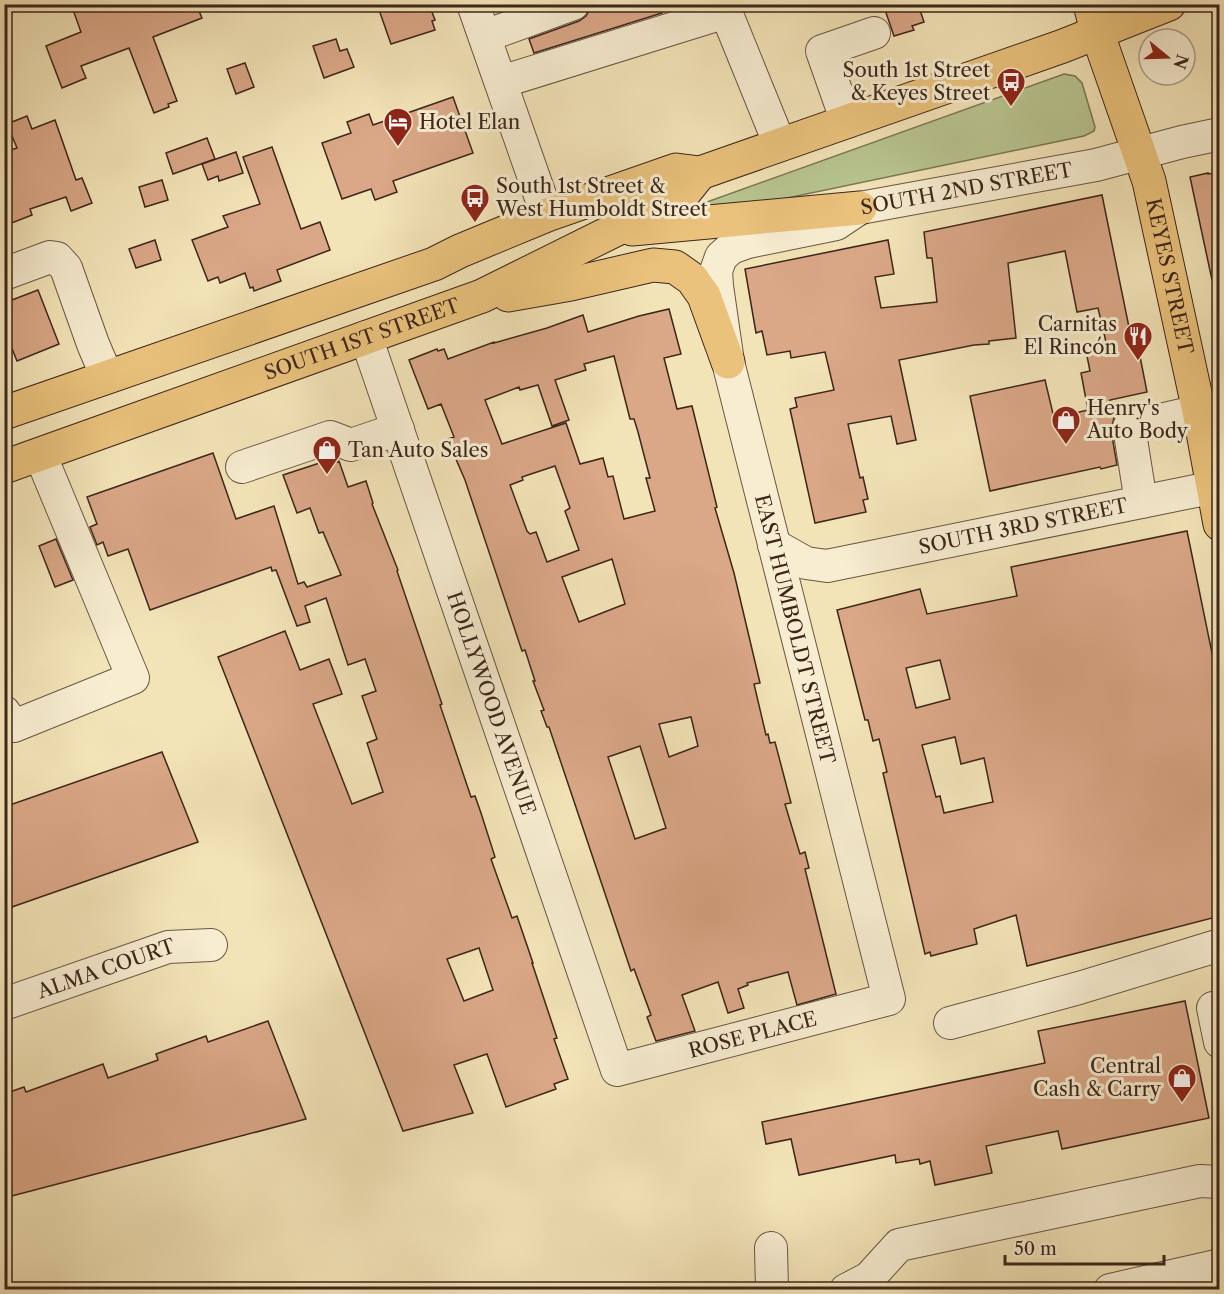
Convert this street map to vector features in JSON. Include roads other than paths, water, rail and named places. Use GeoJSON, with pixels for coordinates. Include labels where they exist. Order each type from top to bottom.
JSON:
{"type":"FeatureCollection","features":[{"type":"Feature","properties":{"kind":"main road","name":"SOUTH 1ST STREET"},"geometry":{"type":"LineString","coordinates":[[4,413],[434,264],[547,215],[676,170],[700,173],[847,122],[1094,18],[1169,4]]}},
{"type":"Feature","properties":{"kind":"main road","name":"KEYES STREET"},"geometry":{"type":"LineString","coordinates":[[1094,18],[1149,181],[1216,487],[1220,525]]}},
{"type":"Feature","properties":{"kind":"main road","name":"SOUTH 1ST STREET"},"geometry":{"type":"LineString","coordinates":[[4,467],[482,296],[684,193],[700,173]]}},
{"type":"Feature","properties":{"kind":"main road"},"geometry":{"type":"LineString","coordinates":[[434,264],[465,266],[548,239],[615,230],[860,208]]}},
{"type":"Feature","properties":{"kind":"main road"},"geometry":{"type":"LineString","coordinates":[[482,296],[518,294],[653,264],[675,267],[692,279],[704,296],[728,362]]}},
{"type":"Feature","properties":{"kind":"street"},"geometry":{"type":"LineString","coordinates":[[473,4],[547,215]]}},
{"type":"Feature","properties":{"kind":"street"},"geometry":{"type":"LineString","coordinates":[[485,36],[573,4]]}},
{"type":"Feature","properties":{"kind":"street"},"geometry":{"type":"LineString","coordinates":[[501,82],[726,12],[780,145]]}},
{"type":"Feature","properties":{"kind":"street"},"geometry":{"type":"LineString","coordinates":[[847,122],[822,51],[873,33]]}},
{"type":"Feature","properties":{"kind":"street","name":"SOUTH 2ND STREET"},"geometry":{"type":"LineString","coordinates":[[721,257],[731,248],[748,242],[836,224],[860,208],[1096,165],[1220,134]]}},
{"type":"Feature","properties":{"kind":"street"},"geometry":{"type":"LineString","coordinates":[[4,274],[50,257],[57,258],[66,268],[107,378]]}},
{"type":"Feature","properties":{"kind":"street","name":"EAST HUMBOLDT STREET"},"geometry":{"type":"LineString","coordinates":[[721,257],[716,271],[728,362],[889,999]]}},
{"type":"Feature","properties":{"kind":"street","name":"HOLLYWOOD AVENUE"},"geometry":{"type":"LineString","coordinates":[[366,337],[617,1070]]}},
{"type":"Feature","properties":{"kind":"street"},"geometry":{"type":"LineString","coordinates":[[1141,502],[1130,427],[1199,411]]}},
{"type":"Feature","properties":{"kind":"street"},"geometry":{"type":"LineString","coordinates":[[242,467],[330,437],[351,445],[398,429]]}},
{"type":"Feature","properties":{"kind":"street"},"geometry":{"type":"LineString","coordinates":[[4,712],[14,726],[133,678],[40,454]]}},
{"type":"Feature","properties":{"kind":"street","name":"SOUTH 3RD STREET"},"geometry":{"type":"LineString","coordinates":[[827,566],[1216,487]]}},
{"type":"Feature","properties":{"kind":"street"},"geometry":{"type":"LineString","coordinates":[[774,545],[806,563],[827,566]]}},
{"type":"Feature","properties":{"kind":"street"},"geometry":{"type":"LineString","coordinates":[[792,618],[799,592],[827,566]]}},
{"type":"Feature","properties":{"kind":"street","name":"ALMA COURT"},"geometry":{"type":"LineString","coordinates":[[4,1004],[168,947],[211,945]]}},
{"type":"Feature","properties":{"kind":"street"},"geometry":{"type":"LineString","coordinates":[[950,1023],[1079,988],[1220,945]]}},
{"type":"Feature","properties":{"kind":"street","name":"ROSE PLACE"},"geometry":{"type":"LineString","coordinates":[[617,1070],[889,999]]}},
{"type":"Feature","properties":{"kind":"street"},"geometry":{"type":"LineString","coordinates":[[1213,1008],[1220,1042]]}},
{"type":"Feature","properties":{"kind":"street"},"geometry":{"type":"LineString","coordinates":[[846,1290],[869,1278],[899,1245],[1200,1181],[1220,1182]]}},
{"type":"Feature","properties":{"kind":"street"},"geometry":{"type":"LineString","coordinates":[[771,1248],[772,1290]]}},
{"type":"Feature","properties":{"kind":"street"},"geometry":{"type":"LineString","coordinates":[[1110,1290],[1220,1264]]}},
{"type":"Feature","properties":{"kind":"place","name":"South 1st Street & Keyes Street"},"geometry":{"type":"Point","coordinates":[1011,108]}},
{"type":"Feature","properties":{"kind":"place","name":"Hotel Elan"},"geometry":{"type":"Point","coordinates":[398,148]}},
{"type":"Feature","properties":{"kind":"place","name":"South 1st Street & West Humboldt Street"},"geometry":{"type":"Point","coordinates":[475,224]}},
{"type":"Feature","properties":{"kind":"place","name":"Carnitas El Rincón"},"geometry":{"type":"Point","coordinates":[1138,362]}},
{"type":"Feature","properties":{"kind":"place","name":"Henry's Auto Body"},"geometry":{"type":"Point","coordinates":[1066,446]}},
{"type":"Feature","properties":{"kind":"place","name":"Tan Auto Sales"},"geometry":{"type":"Point","coordinates":[327,476]}},
{"type":"Feature","properties":{"kind":"place","name":"Central Cash & Carry"},"geometry":{"type":"Point","coordinates":[1182,1104]}}]}
